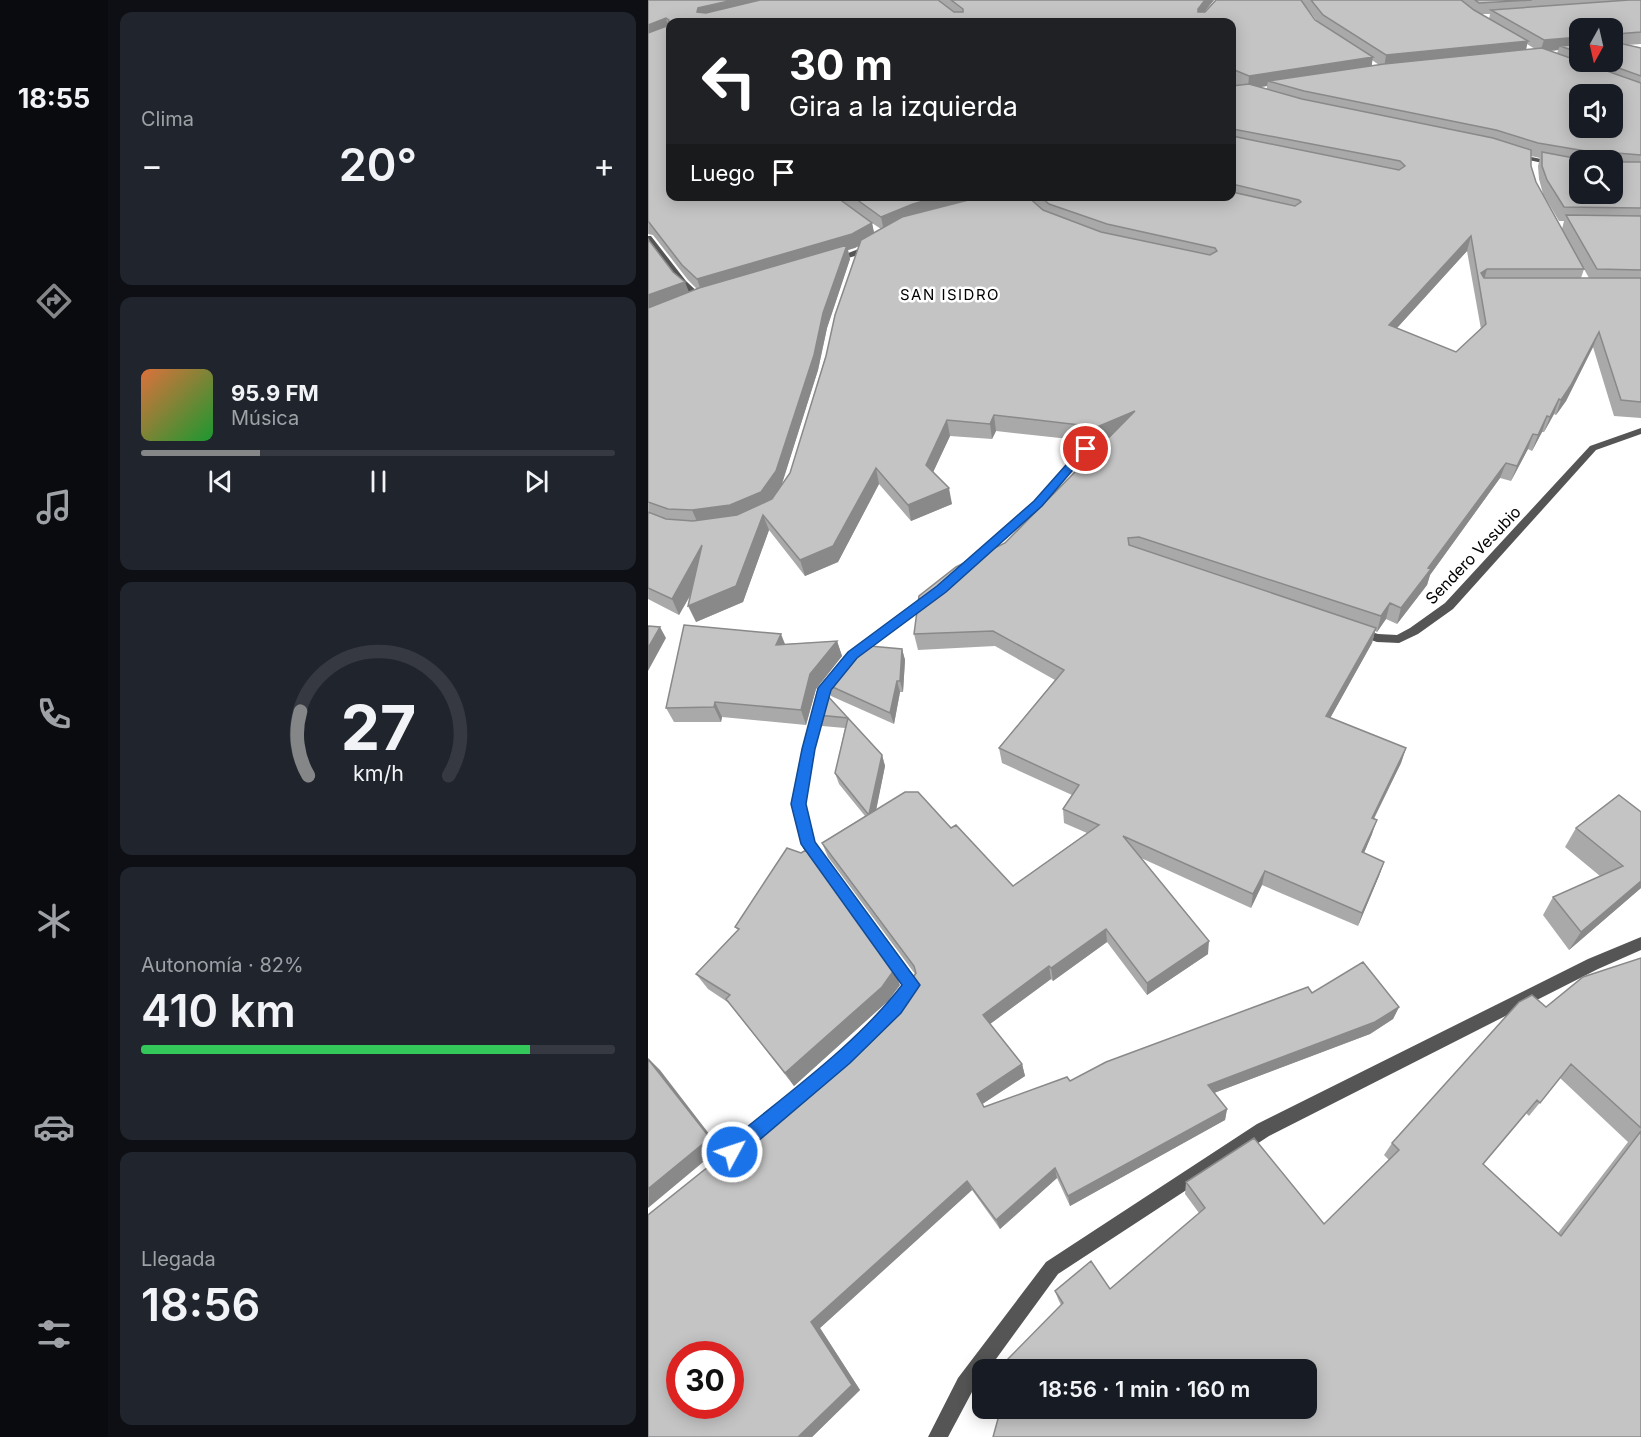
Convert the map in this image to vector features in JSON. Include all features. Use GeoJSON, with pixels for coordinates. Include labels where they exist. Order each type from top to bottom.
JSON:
{"type":"FeatureCollection","features":[{"type":"Feature","properties":{"kind":"street"},"geometry":{"type":"LineString","coordinates":[[1513,154],[1532,164],[1569,168]]}},
{"type":"Feature","properties":{"kind":"street"},"geometry":{"type":"LineString","coordinates":[[648,238],[683,283],[700,299]]}},
{"type":"Feature","properties":{"kind":"street"},"geometry":{"type":"LineString","coordinates":[[825,262],[858,256],[876,242]]}},
{"type":"Feature","properties":{"kind":"street"},"geometry":{"type":"LineString","coordinates":[[691,302],[710,296]]}},
{"type":"Feature","properties":{"kind":"street","name":"Sendero Vesubio"},"geometry":{"type":"LineString","coordinates":[[1344,627],[1377,638],[1399,639],[1414,631],[1449,606],[1593,448],[1641,431]]}},
{"type":"Feature","properties":{"kind":"street"},"geometry":{"type":"LineString","coordinates":[[959,573],[1038,503],[1086,449]]}},
{"type":"Feature","properties":{"kind":"street"},"geometry":{"type":"LineString","coordinates":[[895,1008],[912,985],[808,844],[798,804],[808,749],[825,688],[852,655],[941,589]]}},
{"type":"Feature","properties":{"kind":"street"},"geometry":{"type":"LineString","coordinates":[[938,1437],[964,1385],[1052,1268],[1263,1130],[1593,964],[1641,943]]}},
{"type":"Feature","properties":{"kind":"building"},"geometry":{"type":"Polygon","coordinates":[[[648,0],[733,0],[698,8],[697,12],[706,13],[760,0],[938,0],[954,12],[963,12],[963,9],[951,0],[1205,0],[1198,12],[1205,12],[1216,0],[1301,0],[1315,20],[1373,57],[1249,76],[1236,71],[1236,18],[666,18],[648,25],[648,0]]]}},
{"type":"Feature","properties":{"kind":"building"},"geometry":{"type":"Polygon","coordinates":[[[1311,0],[1461,0],[1528,41],[1386,55],[1323,15],[1311,0]]]}},
{"type":"Feature","properties":{"kind":"building"},"geometry":{"type":"Polygon","coordinates":[[[1475,0],[1532,0],[1479,3],[1475,0]]]}},
{"type":"Feature","properties":{"kind":"building"},"geometry":{"type":"Polygon","coordinates":[[[1641,0],[1641,32],[1623,33],[1623,18],[1569,18],[1569,38],[1544,40],[1491,10],[1641,0]]]}},
{"type":"Feature","properties":{"kind":"building"},"geometry":{"type":"Polygon","coordinates":[[[666,26],[666,201],[842,201],[872,223],[852,234],[697,279],[682,265],[648,221],[648,33],[666,26]]]}},
{"type":"Feature","properties":{"kind":"building"},"geometry":{"type":"Polygon","coordinates":[[[1623,44],[1641,48],[1641,76],[1623,70],[1623,44]]]}},
{"type":"Feature","properties":{"kind":"building"},"geometry":{"type":"Polygon","coordinates":[[[1542,48],[1569,58],[1569,72],[1610,72],[1641,83],[1641,155],[1623,154],[1623,150],[1579,150],[1538,143],[1496,130],[1304,91],[1268,81],[1384,64],[1542,48]]]}},
{"type":"Feature","properties":{"kind":"building"},"geometry":{"type":"Polygon","coordinates":[[[1249,84],[1302,99],[1493,138],[1531,150],[1531,166],[1536,182],[1584,269],[1487,269],[1481,273],[1484,278],[1641,278],[1641,402],[1621,400],[1599,332],[1571,385],[1561,400],[1559,399],[1550,417],[1547,416],[1538,435],[1533,434],[1517,466],[1506,463],[1401,608],[1390,603],[1381,616],[1139,537],[1128,538],[1129,545],[1376,628],[1326,716],[1406,748],[1372,818],[1377,820],[1362,852],[1384,862],[1362,913],[1265,871],[1253,894],[1123,836],[1209,941],[1147,983],[1106,929],[1051,968],[1049,966],[983,1015],[1022,1064],[977,1094],[984,1107],[1067,1077],[1070,1081],[1106,1062],[1308,987],[1312,993],[1363,962],[1399,1007],[1375,1022],[1208,1085],[1227,1109],[1068,1196],[1055,1168],[996,1220],[967,1181],[811,1322],[852,1385],[798,1437],[648,1437],[648,1215],[801,1094],[799,1091],[896,1002],[916,973],[914,966],[822,843],[905,792],[918,792],[951,828],[956,825],[1013,886],[1099,825],[1063,809],[1079,785],[999,748],[1064,670],[993,631],[914,634],[919,596],[956,567],[1005,543],[1135,411],[1097,427],[994,415],[990,424],[947,420],[926,465],[949,488],[908,505],[876,468],[833,546],[800,560],[763,515],[736,586],[688,606],[702,545],[672,599],[648,588],[648,512],[666,519],[693,521],[737,515],[772,499],[790,473],[826,356],[835,315],[861,240],[902,217],[964,201],[1033,201],[1043,210],[1101,232],[1210,255],[1217,251],[1215,248],[1107,224],[1046,201],[1236,201],[1236,193],[1295,206],[1301,202],[1236,185],[1236,137],[1399,170],[1405,166],[1400,161],[1236,130],[1236,86],[1249,84]],[[1471,236],[1389,325],[1456,352],[1486,324],[1471,236]]]}},
{"type":"Feature","properties":{"kind":"building"},"geometry":{"type":"Polygon","coordinates":[[[1542,152],[1569,157],[1569,204],[1623,204],[1623,162],[1641,162],[1641,208],[1564,207],[1547,180],[1542,166],[1542,152]]]}},
{"type":"Feature","properties":{"kind":"building"},"geometry":{"type":"Polygon","coordinates":[[[859,201],[923,201],[913,204],[881,217],[859,201]]]}},
{"type":"Feature","properties":{"kind":"building"},"geometry":{"type":"Polygon","coordinates":[[[1566,215],[1641,216],[1641,270],[1597,269],[1566,215]]]}},
{"type":"Feature","properties":{"kind":"building"},"geometry":{"type":"Polygon","coordinates":[[[648,239],[673,272],[685,282],[648,295],[648,239]]]}},
{"type":"Feature","properties":{"kind":"building"},"geometry":{"type":"Polygon","coordinates":[[[847,245],[823,313],[814,355],[776,471],[761,492],[730,505],[692,510],[668,509],[648,502],[648,308],[699,288],[847,245]]]}},
{"type":"Feature","properties":{"kind":"building"},"geometry":{"type":"Polygon","coordinates":[[[684,625],[781,634],[776,645],[837,641],[810,674],[801,710],[715,702],[714,707],[666,708],[684,625]]]}},
{"type":"Feature","properties":{"kind":"building"},"geometry":{"type":"Polygon","coordinates":[[[648,626],[660,627],[648,648],[648,626]]]}},
{"type":"Feature","properties":{"kind":"building"},"geometry":{"type":"Polygon","coordinates":[[[859,645],[902,649],[900,681],[897,681],[890,713],[826,684],[859,645]]]}},
{"type":"Feature","properties":{"kind":"building"},"geometry":{"type":"Polygon","coordinates":[[[824,692],[848,718],[818,715],[824,692]]]}},
{"type":"Feature","properties":{"kind":"building"},"geometry":{"type":"Polygon","coordinates":[[[848,718],[882,755],[869,814],[835,773],[848,718]]]}},
{"type":"Feature","properties":{"kind":"building"},"geometry":{"type":"Polygon","coordinates":[[[1619,795],[1641,812],[1641,881],[1581,932],[1553,897],[1623,866],[1576,828],[1619,795]]]}},
{"type":"Feature","properties":{"kind":"building"},"geometry":{"type":"Polygon","coordinates":[[[787,848],[801,853],[806,850],[894,970],[882,987],[785,1073],[726,999],[730,995],[696,974],[739,929],[735,927],[787,848]]]}},
{"type":"Feature","properties":{"kind":"building"},"geometry":{"type":"Polygon","coordinates":[[[1641,958],[1641,1128],[1571,1064],[1540,1103],[1537,1100],[1483,1164],[1561,1236],[1641,1131],[1641,1437],[993,1437],[998,1419],[1317,1419],[1317,1359],[1008,1359],[1063,1303],[1055,1291],[1091,1261],[1110,1289],[1205,1208],[1186,1182],[1254,1138],[1324,1224],[1399,1150],[1392,1143],[1519,1002],[1532,995],[1546,1007],[1583,977],[1641,958]]]}},
{"type":"Feature","properties":{"kind":"building"},"geometry":{"type":"Polygon","coordinates":[[[648,1059],[710,1138],[648,1189],[648,1059]]]}},
{"type":"Feature","properties":{"kind":"district","name":"SAN ISIDRO"},"geometry":{"type":"Point","coordinates":[950,294]}},
{"type":"Feature","properties":{"kind":"route"},"geometry":{"type":"LineString","coordinates":[[732,1152],[844,1057],[895,1008],[912,985],[808,844],[798,804],[808,749],[825,688],[852,655],[941,589],[1038,503],[1086,449]]}}]}
